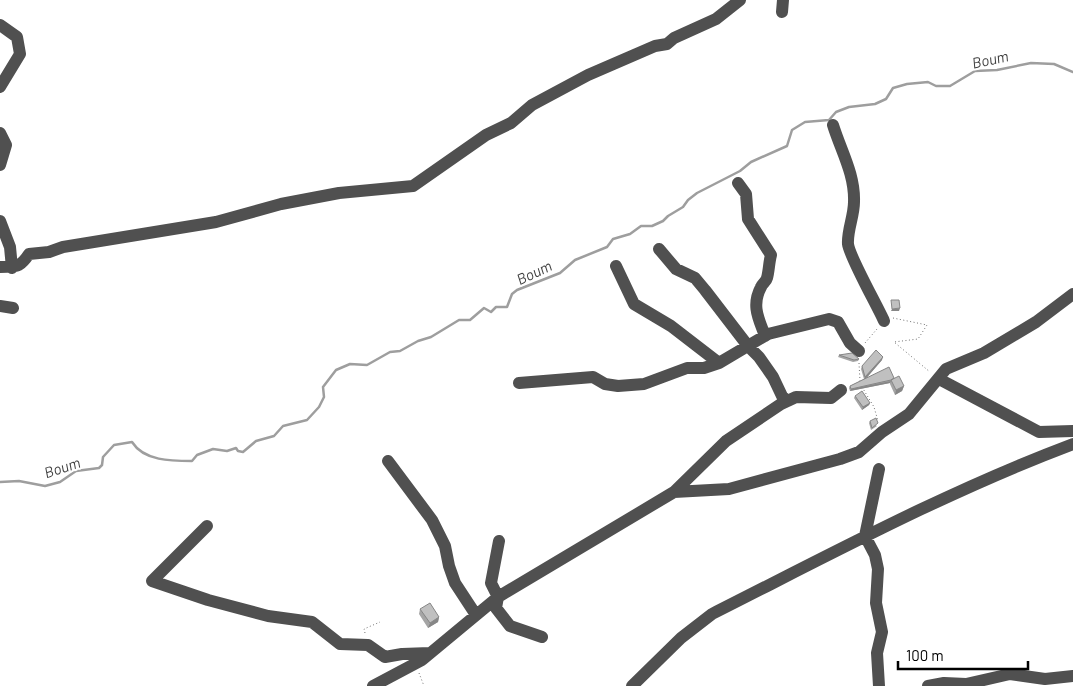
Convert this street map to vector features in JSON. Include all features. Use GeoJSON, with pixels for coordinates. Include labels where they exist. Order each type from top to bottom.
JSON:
{"type":"FeatureCollection","features":[{"type":"Feature","properties":{"kind":"street"},"geometry":{"type":"LineString","coordinates":[[0,221],[10,247],[6,268],[23,263],[29,254],[49,252],[63,247],[216,222],[281,204],[339,193],[412,186],[486,135],[511,123],[532,105],[588,75],[655,46],[667,44],[674,38],[716,18],[740,0]]}},
{"type":"Feature","properties":{"kind":"street"},"geometry":{"type":"LineString","coordinates":[[0,25],[17,37],[20,54],[2,82]]}},
{"type":"Feature","properties":{"kind":"street"},"geometry":{"type":"LineString","coordinates":[[834,125],[840,147],[850,168],[852,184],[854,203],[848,246],[884,321]]}},
{"type":"Feature","properties":{"kind":"street"},"geometry":{"type":"LineString","coordinates":[[0,133],[6,145],[0,165]]}},
{"type":"Feature","properties":{"kind":"street"},"geometry":{"type":"LineString","coordinates":[[738,183],[746,194],[748,219],[771,255],[767,280],[761,286],[757,297],[758,322],[765,336]]}},
{"type":"Feature","properties":{"kind":"street"},"geometry":{"type":"LineString","coordinates":[[659,249],[676,269],[695,278],[748,346],[759,357],[773,377],[782,396],[787,401]]}},
{"type":"Feature","properties":{"kind":"street"},"geometry":{"type":"LineString","coordinates":[[616,266],[634,304],[671,326],[719,363]]}},
{"type":"Feature","properties":{"kind":"street"},"geometry":{"type":"LineString","coordinates":[[674,492],[729,489],[840,459],[859,452],[882,432],[908,414],[946,369],[984,352],[1036,322],[1073,294]]}},
{"type":"Feature","properties":{"kind":"street"},"geometry":{"type":"LineString","coordinates":[[0,306],[13,308]]}},
{"type":"Feature","properties":{"kind":"street"},"geometry":{"type":"LineString","coordinates":[[519,383],[593,377],[606,384],[618,386],[644,384],[687,368],[704,368],[719,363],[765,336],[786,328],[829,319],[838,322],[850,344],[860,350]]}},
{"type":"Feature","properties":{"kind":"street"},"geometry":{"type":"LineString","coordinates":[[939,379],[1039,432],[1073,431]]}},
{"type":"Feature","properties":{"kind":"street"},"geometry":{"type":"LineString","coordinates":[[373,686],[394,681],[498,597],[674,492],[726,441],[787,401],[796,397],[831,398],[840,390]]}},
{"type":"Feature","properties":{"kind":"street"},"geometry":{"type":"LineString","coordinates":[[632,686],[681,638],[712,614],[944,497],[1008,468],[1073,444]]}},
{"type":"Feature","properties":{"kind":"street"},"geometry":{"type":"LineString","coordinates":[[388,461],[432,520],[445,546],[455,583],[476,615]]}},
{"type":"Feature","properties":{"kind":"street"},"geometry":{"type":"LineString","coordinates":[[878,469],[865,536],[875,555],[878,569],[876,603],[882,632],[877,653],[879,686]]}},
{"type":"Feature","properties":{"kind":"street"},"geometry":{"type":"LineString","coordinates":[[207,526],[152,581],[208,600],[268,616],[312,622],[340,644],[368,645],[385,657],[430,653]]}},
{"type":"Feature","properties":{"kind":"street"},"geometry":{"type":"LineString","coordinates":[[500,541],[491,583],[498,597],[496,608],[510,626],[542,637]]}},
{"type":"Feature","properties":{"kind":"street"},"geometry":{"type":"LineString","coordinates":[[928,686],[944,683],[966,684],[1010,674],[1045,680],[1073,676]]}},
{"type":"Feature","properties":{"kind":"path"},"geometry":{"type":"LineString","coordinates":[[882,432],[874,407],[858,378],[860,350],[884,321],[889,317],[927,325],[918,340],[894,342],[939,379]]}},
{"type":"Feature","properties":{"kind":"path"},"geometry":{"type":"LineString","coordinates":[[368,645],[364,629],[380,622]]}},
{"type":"Feature","properties":{"kind":"building"},"geometry":{"type":"Polygon","coordinates":[[[891,300],[899,300],[900,308],[892,309],[891,300]]]}},
{"type":"Feature","properties":{"kind":"building"},"geometry":{"type":"Polygon","coordinates":[[[876,350],[883,357],[865,377],[862,366],[876,350]]]}},
{"type":"Feature","properties":{"kind":"building"},"geometry":{"type":"Polygon","coordinates":[[[852,353],[859,359],[854,360],[839,355],[852,353]]]}},
{"type":"Feature","properties":{"kind":"building"},"geometry":{"type":"Polygon","coordinates":[[[889,367],[894,378],[891,380],[851,389],[850,386],[889,367]]]}},
{"type":"Feature","properties":{"kind":"building"},"geometry":{"type":"Polygon","coordinates":[[[899,376],[904,386],[896,390],[891,380],[899,376]]]}},
{"type":"Feature","properties":{"kind":"building"},"geometry":{"type":"Polygon","coordinates":[[[862,391],[870,403],[863,407],[855,396],[862,391]]]}},
{"type":"Feature","properties":{"kind":"building"},"geometry":{"type":"Polygon","coordinates":[[[876,418],[878,423],[872,428],[870,421],[876,418]]]}},
{"type":"Feature","properties":{"kind":"building"},"geometry":{"type":"Polygon","coordinates":[[[430,603],[439,617],[430,623],[420,609],[430,603]]]}},
{"type":"Feature","properties":{"kind":"waterway","name":"Boum"},"geometry":{"type":"LineString","coordinates":[[0,482],[19,481],[45,486],[60,482],[76,471],[99,468],[102,465],[103,457],[114,445],[132,442],[143,453],[167,460],[192,461],[197,455],[213,449],[227,451],[236,448],[238,451],[243,452],[256,441],[274,436],[283,426],[307,420],[319,407],[324,397],[323,387],[336,370],[350,364],[367,365],[390,352],[400,351],[418,341],[431,337],[459,320],[470,320],[484,308],[491,312],[496,307],[507,307],[512,294],[517,290],[560,273],[575,260],[607,247],[613,239],[630,234],[641,226],[652,226],[663,221],[683,207],[697,193],[740,171],[751,162],[787,146],[792,130],[805,122],[829,120],[836,112],[849,107],[875,104],[886,99],[893,88],[907,84],[928,82],[936,86],[950,86],[975,71],[997,70],[1031,63],[1054,64],[1073,72]]}}]}
